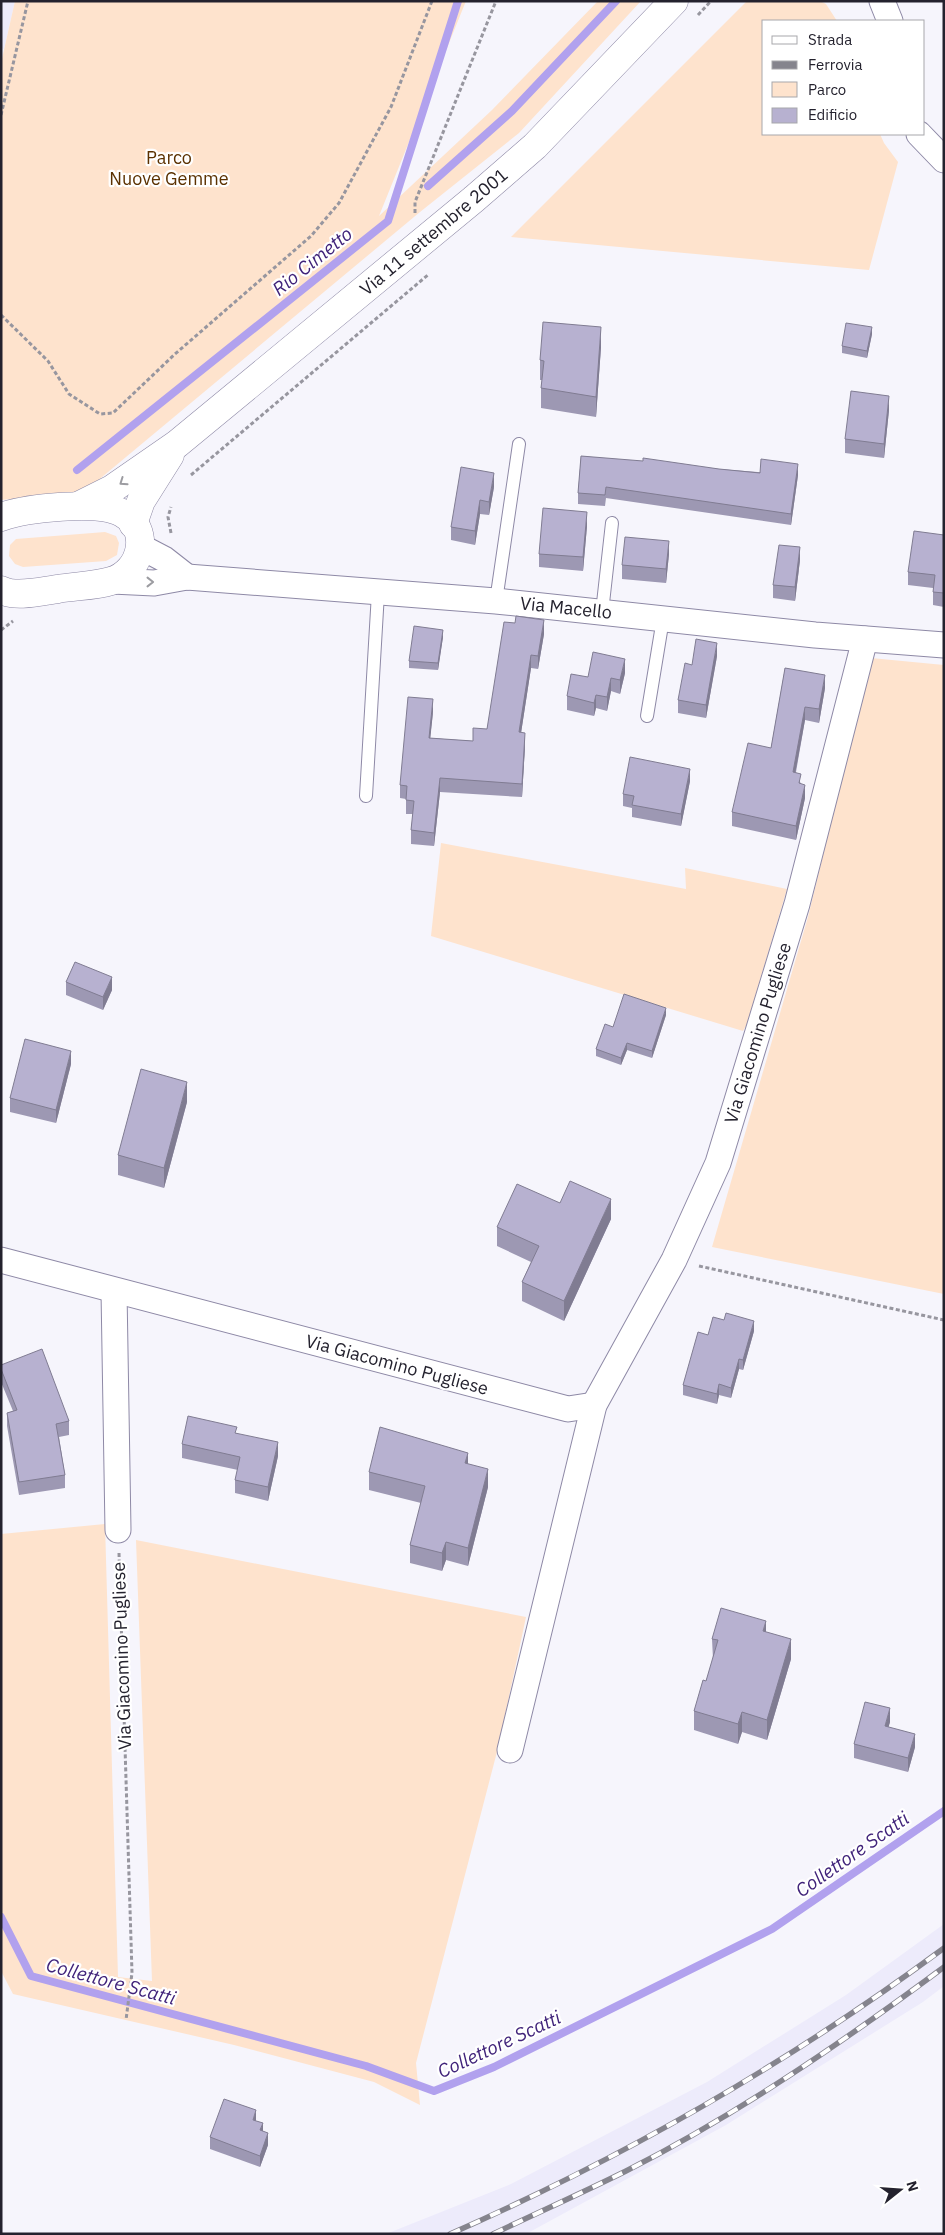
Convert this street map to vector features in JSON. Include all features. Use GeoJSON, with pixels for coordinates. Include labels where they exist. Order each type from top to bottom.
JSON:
{"type":"FeatureCollection","features":[{"type":"Feature","properties":{"kind":"main road","name":"Via 11 settembre 2001"},"geometry":{"type":"LineString","coordinates":[[80,505],[112,489],[177,444],[416,248],[535,146],[674,1]]}},
{"type":"Feature","properties":{"kind":"main road","name":"Via 11 settembre 2001"},"geometry":{"type":"LineString","coordinates":[[1,610],[14,591],[112,581],[127,571],[138,560],[137,535],[142,501],[177,444]]}},
{"type":"Feature","properties":{"kind":"main road","name":"Via 11 settembre 2001"},"geometry":{"type":"LineString","coordinates":[[2,516],[80,505],[102,505],[123,513],[137,535]]}},
{"type":"Feature","properties":{"kind":"street"},"geometry":{"type":"LineString","coordinates":[[882,1],[890,20]]}},
{"type":"Feature","properties":{"kind":"street"},"geometry":{"type":"LineString","coordinates":[[920,135],[944,160]]}},
{"type":"Feature","properties":{"kind":"street"},"geometry":{"type":"LineString","coordinates":[[137,535],[187,578]]}},
{"type":"Feature","properties":{"kind":"street","name":"Via Macello"},"geometry":{"type":"LineString","coordinates":[[112,581],[154,583],[187,578],[496,601],[865,639],[944,645]]}},
{"type":"Feature","properties":{"kind":"street","name":"Via Giacomino Pugliese"},"geometry":{"type":"LineString","coordinates":[[510,1750],[594,1405],[674,1260],[718,1163],[796,904],[865,639]]}},
{"type":"Feature","properties":{"kind":"street","name":"Via Giacomino Pugliese"},"geometry":{"type":"LineString","coordinates":[[1,1260],[568,1409],[594,1405]]}},
{"type":"Feature","properties":{"kind":"street"},"geometry":{"type":"LineString","coordinates":[[114,1291],[118,1530]]}},
{"type":"Feature","properties":{"kind":"lane"},"geometry":{"type":"LineString","coordinates":[[496,601],[519,444]]}},
{"type":"Feature","properties":{"kind":"lane"},"geometry":{"type":"LineString","coordinates":[[602,612],[612,523]]}},
{"type":"Feature","properties":{"kind":"lane"},"geometry":{"type":"LineString","coordinates":[[366,796],[378,592]]}},
{"type":"Feature","properties":{"kind":"lane"},"geometry":{"type":"LineString","coordinates":[[648,716],[663,619]]}},
{"type":"Feature","properties":{"kind":"path"},"geometry":{"type":"LineString","coordinates":[[1,116],[28,1]]}},
{"type":"Feature","properties":{"kind":"path"},"geometry":{"type":"LineString","coordinates":[[1,315],[48,361],[69,394],[100,414],[113,413],[175,354],[311,236],[339,203],[390,107],[432,1]]}},
{"type":"Feature","properties":{"kind":"path"},"geometry":{"type":"LineString","coordinates":[[416,248],[415,202],[496,1]]}},
{"type":"Feature","properties":{"kind":"path"},"geometry":{"type":"LineString","coordinates":[[674,1260],[944,1320]]}},
{"type":"Feature","properties":{"kind":"path","name":"Via Giacomino Pugliese"},"geometry":{"type":"LineString","coordinates":[[118,1530],[132,1973],[126,2020]]}},
{"type":"Feature","properties":{"kind":"shaded area"},"geometry":{"type":"Polygon","coordinates":[[[1,1],[15,1],[4,49],[1,48],[1,1]]]}},
{"type":"Feature","properties":{"kind":"shaded area"},"geometry":{"type":"Polygon","coordinates":[[[944,1924],[944,1986],[923,2002],[726,2125],[526,2234],[386,2234],[511,2184],[707,2082],[846,1995],[944,1924]]]}},
{"type":"Feature","properties":{"kind":"green space","name":"Parco Nuove Gemme"},"geometry":{"type":"Polygon","coordinates":[[[15,1],[466,1],[379,216],[492,110],[598,1],[641,1],[519,133],[420,212],[96,482],[73,493],[1,500],[1,63],[15,1]]]}},
{"type":"Feature","properties":{"kind":"green space"},"geometry":{"type":"Polygon","coordinates":[[[747,1],[820,1],[826,4],[836,20],[762,20],[762,135],[880,135],[898,162],[869,270],[511,237],[747,1]]]}},
{"type":"Feature","properties":{"kind":"green space"},"geometry":{"type":"Polygon","coordinates":[[[105,532],[116,536],[119,543],[117,555],[106,561],[23,567],[15,564],[9,556],[10,545],[16,539],[105,532]]]}},
{"type":"Feature","properties":{"kind":"green space"},"geometry":{"type":"Polygon","coordinates":[[[871,658],[944,665],[944,1294],[712,1247],[808,917],[871,658]]]}},
{"type":"Feature","properties":{"kind":"green space"},"geometry":{"type":"Polygon","coordinates":[[[441,843],[686,889],[685,868],[787,889],[747,1024],[743,1031],[431,936],[441,843]]]}},
{"type":"Feature","properties":{"kind":"green space"},"geometry":{"type":"Polygon","coordinates":[[[105,1524],[118,1977],[152,1981],[136,1540],[526,1617],[498,1748],[416,2063],[420,2105],[374,2082],[234,2045],[13,1994],[1,1971],[1,1534],[105,1524]]]}},
{"type":"Feature","properties":{"kind":"building"},"geometry":{"type":"Polygon","coordinates":[[[543,322],[601,327],[596,397],[541,388],[544,361],[540,360],[543,322]]]}},
{"type":"Feature","properties":{"kind":"building"},"geometry":{"type":"Polygon","coordinates":[[[846,323],[872,327],[867,351],[842,346],[846,323]]]}},
{"type":"Feature","properties":{"kind":"building"},"geometry":{"type":"Polygon","coordinates":[[[851,391],[889,396],[884,444],[845,439],[851,391]]]}},
{"type":"Feature","properties":{"kind":"building"},"geometry":{"type":"Polygon","coordinates":[[[581,456],[643,461],[643,458],[760,473],[761,459],[798,464],[791,514],[606,487],[605,495],[578,493],[581,456]]]}},
{"type":"Feature","properties":{"kind":"building"},"geometry":{"type":"Polygon","coordinates":[[[461,467],[494,473],[489,502],[480,500],[475,531],[451,527],[461,467]]]}},
{"type":"Feature","properties":{"kind":"building"},"geometry":{"type":"Polygon","coordinates":[[[543,508],[587,512],[583,557],[539,554],[543,508]]]}},
{"type":"Feature","properties":{"kind":"building"},"geometry":{"type":"Polygon","coordinates":[[[914,531],[944,535],[944,593],[933,592],[935,575],[908,572],[914,531]]]}},
{"type":"Feature","properties":{"kind":"building"},"geometry":{"type":"Polygon","coordinates":[[[625,537],[669,541],[666,569],[622,565],[625,537]]]}},
{"type":"Feature","properties":{"kind":"building"},"geometry":{"type":"Polygon","coordinates":[[[779,545],[800,547],[795,587],[773,585],[779,545]]]}},
{"type":"Feature","properties":{"kind":"building"},"geometry":{"type":"Polygon","coordinates":[[[516,616],[544,620],[538,656],[531,655],[519,732],[525,733],[522,784],[440,778],[434,833],[411,830],[414,801],[406,800],[407,786],[400,785],[408,697],[433,699],[429,738],[473,741],[473,728],[487,729],[504,622],[515,623],[516,616]]]}},
{"type":"Feature","properties":{"kind":"building"},"geometry":{"type":"Polygon","coordinates":[[[414,626],[443,630],[438,663],[409,661],[414,626]]]}},
{"type":"Feature","properties":{"kind":"building"},"geometry":{"type":"Polygon","coordinates":[[[696,639],[717,643],[706,705],[678,700],[685,663],[692,665],[696,639]]]}},
{"type":"Feature","properties":{"kind":"building"},"geometry":{"type":"Polygon","coordinates":[[[593,652],[625,659],[620,680],[611,678],[607,697],[596,695],[594,703],[567,696],[571,674],[588,677],[593,652]]]}},
{"type":"Feature","properties":{"kind":"building"},"geometry":{"type":"Polygon","coordinates":[[[785,668],[825,675],[819,709],[805,707],[793,772],[801,774],[799,783],[805,785],[796,826],[732,812],[748,743],[771,748],[785,668]]]}},
{"type":"Feature","properties":{"kind":"building"},"geometry":{"type":"Polygon","coordinates":[[[630,757],[690,769],[681,814],[632,805],[634,796],[623,794],[630,757]]]}},
{"type":"Feature","properties":{"kind":"building"},"geometry":{"type":"Polygon","coordinates":[[[75,962],[112,977],[103,997],[66,982],[75,962]]]}},
{"type":"Feature","properties":{"kind":"building"},"geometry":{"type":"Polygon","coordinates":[[[624,994],[666,1008],[652,1051],[627,1043],[621,1058],[596,1049],[605,1024],[613,1027],[624,994]]]}},
{"type":"Feature","properties":{"kind":"building"},"geometry":{"type":"Polygon","coordinates":[[[25,1039],[71,1051],[56,1110],[10,1098],[25,1039]]]}},
{"type":"Feature","properties":{"kind":"building"},"geometry":{"type":"Polygon","coordinates":[[[141,1069],[187,1082],[164,1168],[118,1155],[141,1069]]]}},
{"type":"Feature","properties":{"kind":"building"},"geometry":{"type":"Polygon","coordinates":[[[570,1181],[611,1199],[564,1301],[522,1282],[539,1246],[497,1227],[517,1184],[560,1203],[570,1181]]]}},
{"type":"Feature","properties":{"kind":"building"},"geometry":{"type":"Polygon","coordinates":[[[726,1313],[754,1321],[743,1360],[739,1359],[731,1388],[719,1384],[717,1394],[683,1385],[698,1332],[708,1335],[713,1317],[724,1320],[726,1313]]]}},
{"type":"Feature","properties":{"kind":"building"},"geometry":{"type":"Polygon","coordinates":[[[42,1349],[69,1421],[56,1424],[65,1475],[19,1482],[7,1413],[17,1410],[1,1365],[42,1349]]]}},
{"type":"Feature","properties":{"kind":"building"},"geometry":{"type":"Polygon","coordinates":[[[188,1416],[237,1427],[235,1433],[278,1442],[268,1487],[235,1480],[240,1457],[182,1444],[188,1416]]]}},
{"type":"Feature","properties":{"kind":"building"},"geometry":{"type":"Polygon","coordinates":[[[380,1427],[468,1453],[465,1463],[488,1469],[468,1548],[446,1542],[442,1553],[410,1545],[425,1486],[369,1472],[380,1427]]]}},
{"type":"Feature","properties":{"kind":"building"},"geometry":{"type":"Polygon","coordinates":[[[721,1608],[766,1621],[763,1631],[791,1639],[767,1720],[742,1712],[738,1724],[694,1711],[703,1680],[706,1681],[718,1640],[712,1639],[721,1608]]]}},
{"type":"Feature","properties":{"kind":"building"},"geometry":{"type":"Polygon","coordinates":[[[865,1702],[890,1708],[885,1726],[915,1734],[908,1758],[854,1744],[865,1702]]]}},
{"type":"Feature","properties":{"kind":"building"},"geometry":{"type":"Polygon","coordinates":[[[224,2099],[256,2110],[253,2120],[263,2123],[260,2130],[268,2133],[260,2156],[210,2137],[224,2099]]]}},
{"type":"Feature","properties":{"kind":"waterway","name":"Rio Cimetto"},"geometry":{"type":"LineString","coordinates":[[77,470],[388,221],[458,1]]}},
{"type":"Feature","properties":{"kind":"waterway"},"geometry":{"type":"LineString","coordinates":[[428,186],[512,111],[616,1]]}},
{"type":"Feature","properties":{"kind":"waterway","name":"Collettore Scatti"},"geometry":{"type":"LineString","coordinates":[[1,1917],[31,1976],[366,2066],[434,2091],[494,2067],[772,1929],[944,1811]]}},
{"type":"Feature","properties":{"kind":"railway"},"geometry":{"type":"LineString","coordinates":[[450,2234],[579,2173],[705,2105],[826,2030],[944,1948]]}},
{"type":"Feature","properties":{"kind":"railway"},"geometry":{"type":"LineString","coordinates":[[493,2234],[626,2171],[709,2126],[829,2049],[944,1967]]}}]}
